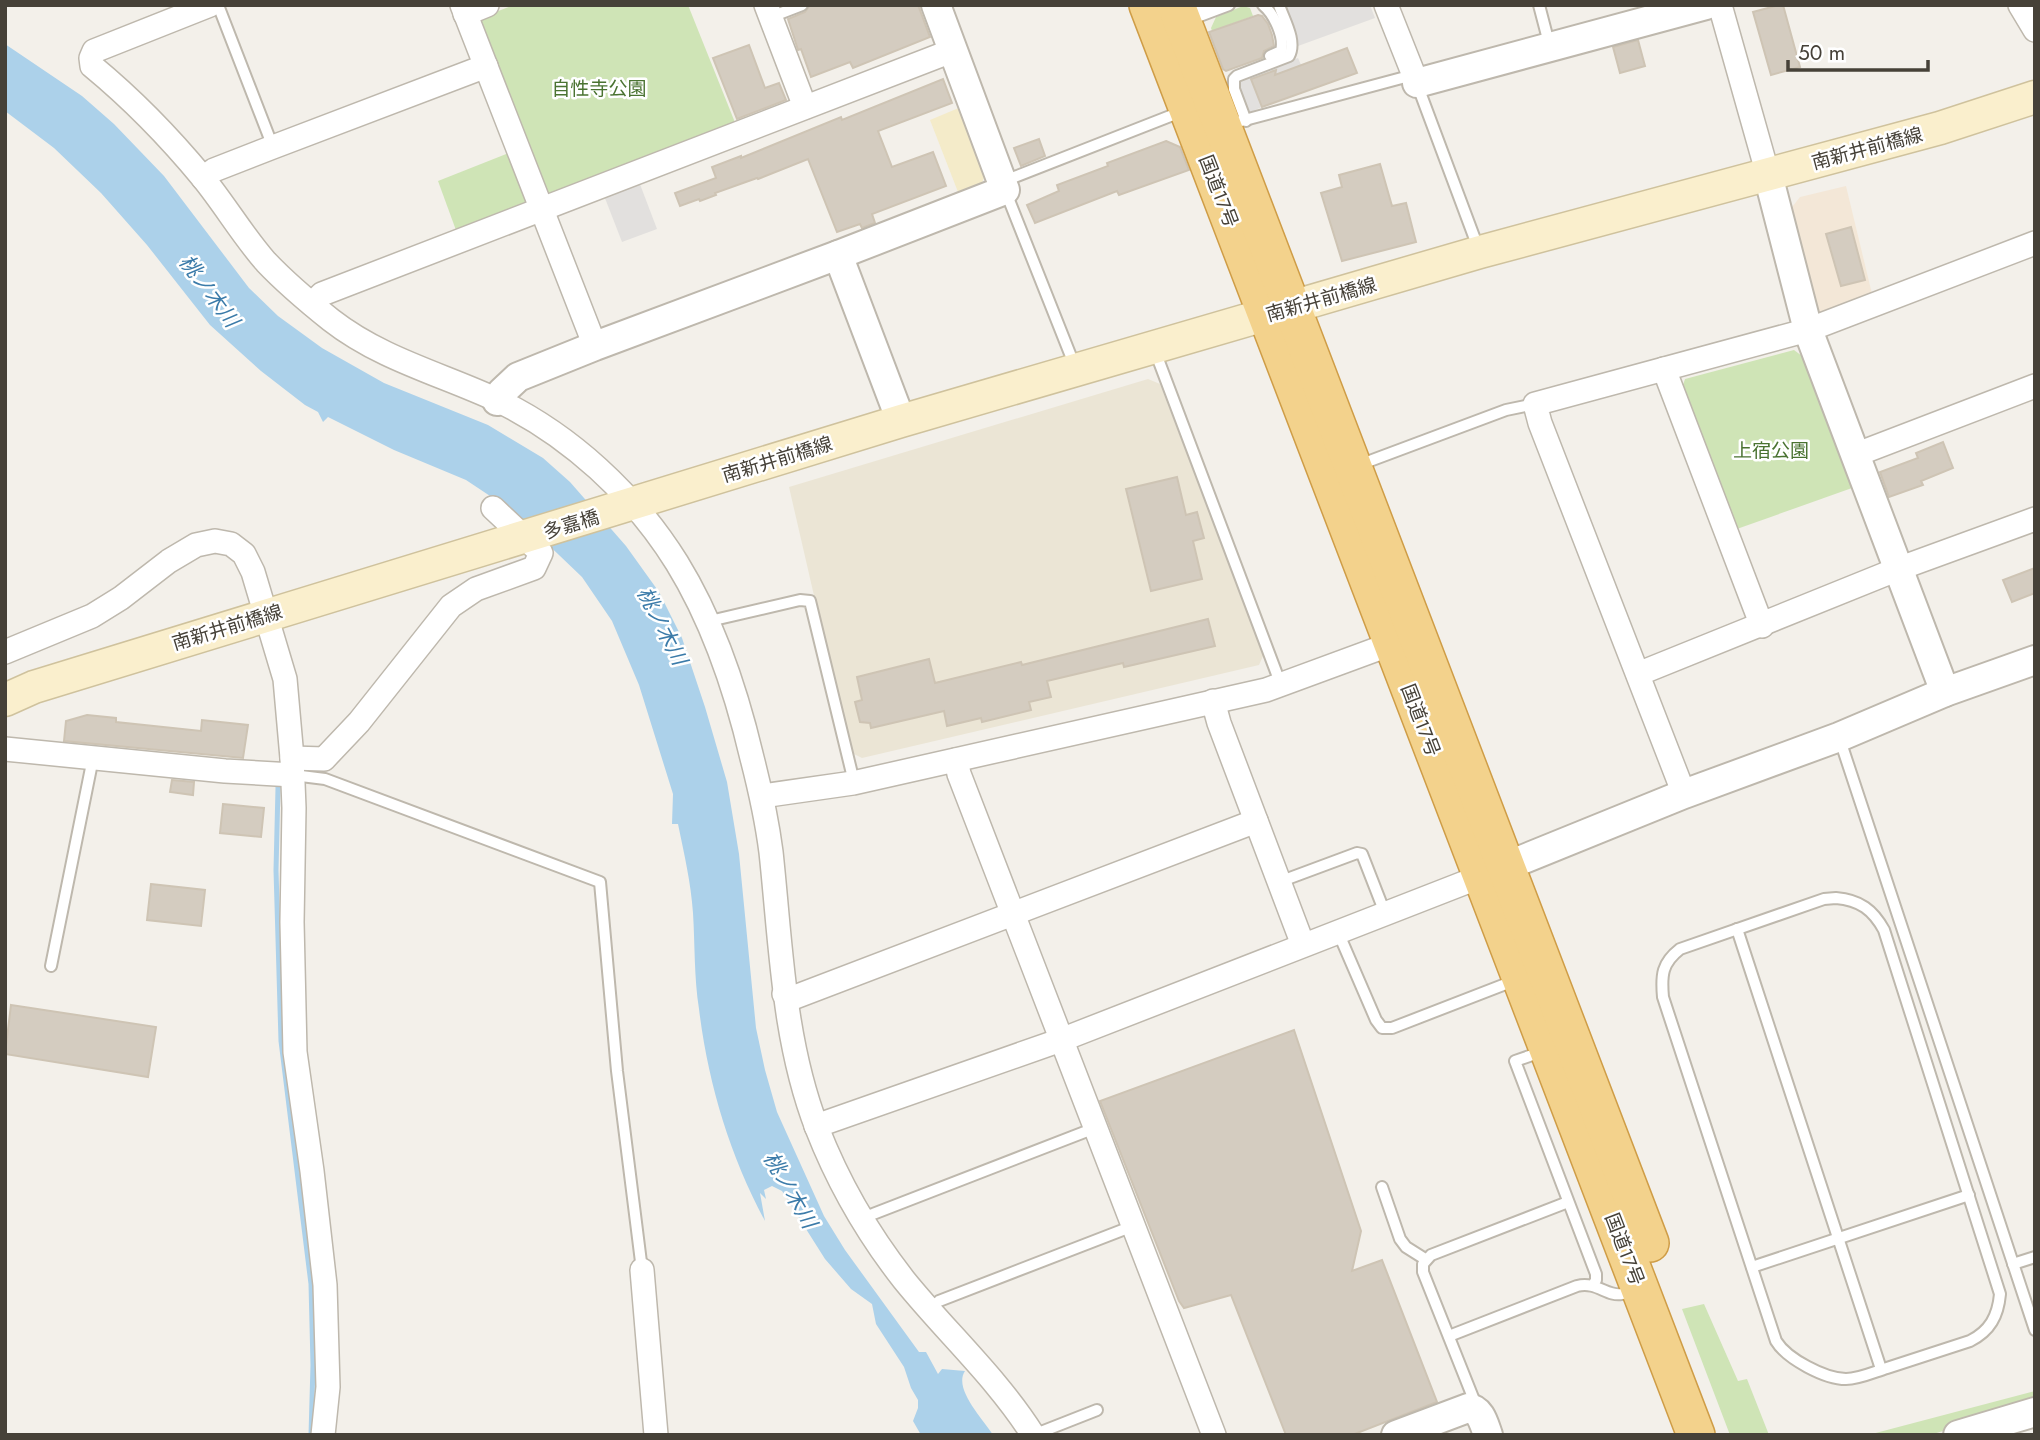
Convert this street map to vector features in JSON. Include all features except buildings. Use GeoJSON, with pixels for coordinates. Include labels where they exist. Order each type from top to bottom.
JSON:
{"type":"FeatureCollection","features":[{"type":"Feature","properties":{"kind":"highway","name":"国道17号"},"geometry":{"type":"LineString","coordinates":[[1178,11],[1197,95],[1279,311],[1391,644],[1494,872],[1723,1435]]}},
{"type":"Feature","properties":{"kind":"highway","name":"国道17号"},"geometry":{"type":"LineString","coordinates":[[1197,95],[1235,123],[1279,311],[1354,466],[1494,872],[1521,978],[1696,1435]]}},
{"type":"Feature","properties":{"kind":"main road","name":"南新井前橋線"},"geometry":{"type":"LineString","coordinates":[[622,508],[901,421],[1480,252],[1973,119],[2035,97]]}},
{"type":"Feature","properties":{"kind":"main road","name":"多嘉橋"},"geometry":{"type":"LineString","coordinates":[[528,537],[622,508]]}},
{"type":"Feature","properties":{"kind":"main road","name":"南新井前橋線"},"geometry":{"type":"LineString","coordinates":[[5,700],[34,687],[267,614],[528,537]]}},
{"type":"Feature","properties":{"kind":"street"},"geometry":{"type":"LineString","coordinates":[[210,5],[164,13],[94,51],[92,66],[143,112],[203,178],[267,262],[333,322],[397,359],[497,401],[556,435],[588,460],[622,508],[675,560],[707,619],[739,702],[762,796],[771,849],[784,994],[793,1044],[816,1126],[833,1166],[861,1217],[890,1261],[982,1368],[1032,1433]]}},
{"type":"Feature","properties":{"kind":"street"},"geometry":{"type":"LineString","coordinates":[[487,5],[464,9],[594,346]]}},
{"type":"Feature","properties":{"kind":"street"},"geometry":{"type":"LineString","coordinates":[[497,401],[502,392],[518,377],[1005,190],[936,5]]}},
{"type":"Feature","properties":{"kind":"street"},"geometry":{"type":"LineString","coordinates":[[1386,5],[1415,79],[1550,47],[1706,5]]}},
{"type":"Feature","properties":{"kind":"street"},"geometry":{"type":"LineString","coordinates":[[1720,5],[1808,330],[1945,692]]}},
{"type":"Feature","properties":{"kind":"street"},"geometry":{"type":"LineString","coordinates":[[2020,5],[2035,30]]}},
{"type":"Feature","properties":{"kind":"street"},"geometry":{"type":"LineString","coordinates":[[768,11],[805,107]]}},
{"type":"Feature","properties":{"kind":"street"},"geometry":{"type":"LineString","coordinates":[[312,304],[322,294],[954,50]]}},
{"type":"Feature","properties":{"kind":"street"},"geometry":{"type":"LineString","coordinates":[[203,178],[214,170],[486,66]]}},
{"type":"Feature","properties":{"kind":"street"},"geometry":{"type":"LineString","coordinates":[[1684,794],[1540,423],[1535,404],[1808,330],[2035,243]]}},
{"type":"Feature","properties":{"kind":"street"},"geometry":{"type":"LineString","coordinates":[[838,255],[901,421]]}},
{"type":"Feature","properties":{"kind":"street"},"geometry":{"type":"LineString","coordinates":[[1664,369],[1762,625]]}},
{"type":"Feature","properties":{"kind":"street"},"geometry":{"type":"LineString","coordinates":[[1855,455],[2035,386]]}},
{"type":"Feature","properties":{"kind":"street"},"geometry":{"type":"LineString","coordinates":[[5,749],[225,771],[292,767],[324,759],[359,722],[451,606],[476,589],[534,568],[541,553],[528,537],[493,508]]}},
{"type":"Feature","properties":{"kind":"street"},"geometry":{"type":"LineString","coordinates":[[1638,674],[1898,569],[2035,519]]}},
{"type":"Feature","properties":{"kind":"street"},"geometry":{"type":"LineString","coordinates":[[5,652],[92,616],[196,545],[215,541],[231,544],[243,554],[253,572],[285,679],[292,767],[295,1052],[326,1285],[328,1387],[323,1435]]}},
{"type":"Feature","properties":{"kind":"street"},"geometry":{"type":"LineString","coordinates":[[762,796],[854,782],[1281,685],[1391,644]]}},
{"type":"Feature","properties":{"kind":"street"},"geometry":{"type":"LineString","coordinates":[[816,1126],[1061,1040],[1494,872],[1684,794],[1839,737],[1945,692],[2035,660]]}},
{"type":"Feature","properties":{"kind":"street"},"geometry":{"type":"LineString","coordinates":[[1213,701],[1303,945]]}},
{"type":"Feature","properties":{"kind":"street"},"geometry":{"type":"LineString","coordinates":[[956,760],[959,774],[1214,1435]]}},
{"type":"Feature","properties":{"kind":"street"},"geometry":{"type":"LineString","coordinates":[[784,994],[795,997],[1256,821]]}},
{"type":"Feature","properties":{"kind":"street"},"geometry":{"type":"LineString","coordinates":[[642,1270],[656,1435]]}},
{"type":"Feature","properties":{"kind":"street"},"geometry":{"type":"LineString","coordinates":[[1396,1435],[1468,1408],[1474,1409],[1482,1419],[1488,1435]]}},
{"type":"Feature","properties":{"kind":"street"},"geometry":{"type":"LineString","coordinates":[[1958,1435],[2035,1412]]}},
{"type":"Feature","properties":{"kind":"street"},"geometry":{"type":"LineString","coordinates":[[2018,1435],[2035,1430]]}},
{"type":"Feature","properties":{"kind":"lane"},"geometry":{"type":"LineString","coordinates":[[218,5],[273,147]]}},
{"type":"Feature","properties":{"kind":"lane"},"geometry":{"type":"LineString","coordinates":[[768,11],[802,5]]}},
{"type":"Feature","properties":{"kind":"lane"},"geometry":{"type":"LineString","coordinates":[[1178,11],[1229,5]]}},
{"type":"Feature","properties":{"kind":"lane"},"geometry":{"type":"LineString","coordinates":[[1076,371],[1005,190],[1012,178],[1197,95],[1281,51],[1282,42],[1272,15],[1263,5]]}},
{"type":"Feature","properties":{"kind":"lane"},"geometry":{"type":"LineString","coordinates":[[1279,5],[1293,49],[1289,56],[1234,79],[1235,123],[1415,79],[1480,252]]}},
{"type":"Feature","properties":{"kind":"lane"},"geometry":{"type":"LineString","coordinates":[[1539,5],[1550,47]]}},
{"type":"Feature","properties":{"kind":"lane"},"geometry":{"type":"LineString","coordinates":[[1154,348],[1281,685]]}},
{"type":"Feature","properties":{"kind":"lane"},"geometry":{"type":"LineString","coordinates":[[1354,466],[1371,462],[1506,410],[1535,404]]}},
{"type":"Feature","properties":{"kind":"lane"},"geometry":{"type":"LineString","coordinates":[[707,619],[714,620],[800,600],[810,601],[854,782]]}},
{"type":"Feature","properties":{"kind":"lane"},"geometry":{"type":"LineString","coordinates":[[1839,737],[2035,1330]]}},
{"type":"Feature","properties":{"kind":"lane"},"geometry":{"type":"LineString","coordinates":[[51,966],[93,758]]}},
{"type":"Feature","properties":{"kind":"lane"},"geometry":{"type":"LineString","coordinates":[[292,767],[600,882],[617,1070],[642,1270]]}},
{"type":"Feature","properties":{"kind":"lane"},"geometry":{"type":"LineString","coordinates":[[1279,882],[1357,853],[1362,854],[1385,913]]}},
{"type":"Feature","properties":{"kind":"lane"},"geometry":{"type":"LineString","coordinates":[[1824,899],[1853,900],[1863,905],[1877,917],[1884,930],[1969,1195],[1999,1286],[1999,1305],[1993,1322],[1980,1336],[1854,1378],[1833,1378],[1781,1350],[1771,1328],[1663,997],[1661,978],[1668,961],[1680,949],[1824,899]]}},
{"type":"Feature","properties":{"kind":"lane"},"geometry":{"type":"LineString","coordinates":[[1737,929],[1881,1370]]}},
{"type":"Feature","properties":{"kind":"lane"},"geometry":{"type":"LineString","coordinates":[[1338,932],[1382,1028],[1392,1027],[1521,978]]}},
{"type":"Feature","properties":{"kind":"lane"},"geometry":{"type":"LineString","coordinates":[[1548,1050],[1515,1061],[1596,1274],[1593,1285]]}},
{"type":"Feature","properties":{"kind":"lane"},"geometry":{"type":"LineString","coordinates":[[861,1217],[1095,1128]]}},
{"type":"Feature","properties":{"kind":"lane"},"geometry":{"type":"LineString","coordinates":[[1382,1186],[1400,1238],[1406,1247],[1425,1259]]}},
{"type":"Feature","properties":{"kind":"lane"},"geometry":{"type":"LineString","coordinates":[[1752,1267],[1969,1195]]}},
{"type":"Feature","properties":{"kind":"lane"},"geometry":{"type":"LineString","coordinates":[[1474,1409],[1475,1400],[1423,1272],[1425,1259],[1568,1202]]}},
{"type":"Feature","properties":{"kind":"lane"},"geometry":{"type":"LineString","coordinates":[[926,1305],[932,1307],[939,1301],[1133,1226]]}},
{"type":"Feature","properties":{"kind":"lane"},"geometry":{"type":"LineString","coordinates":[[2013,1264],[2035,1257]]}},
{"type":"Feature","properties":{"kind":"lane"},"geometry":{"type":"LineString","coordinates":[[1448,1336],[1585,1284],[1618,1295],[1640,1288]]}},
{"type":"Feature","properties":{"kind":"lane"},"geometry":{"type":"LineString","coordinates":[[1032,1433],[1097,1410]]}},
{"type":"Feature","properties":{"kind":"shaded area"},"geometry":{"type":"Polygon","coordinates":[[[1283,5],[1370,5],[1375,18],[1298,46],[1283,5]]]}},
{"type":"Feature","properties":{"kind":"shaded area"},"geometry":{"type":"Polygon","coordinates":[[[1298,58],[1302,67],[1254,86],[1262,107],[1248,113],[1236,82],[1298,58]]]}},
{"type":"Feature","properties":{"kind":"shaded area"},"geometry":{"type":"Polygon","coordinates":[[[638,179],[657,229],[622,242],[603,193],[638,179]]]}},
{"type":"Feature","properties":{"kind":"shaded area"},"geometry":{"type":"Polygon","coordinates":[[[1846,186],[1873,298],[1822,314],[1814,310],[1789,211],[1800,197],[1846,186]]]}},
{"type":"Feature","properties":{"kind":"shaded area"},"geometry":{"type":"Polygon","coordinates":[[[1148,379],[1160,384],[1264,654],[1259,665],[862,758],[850,752],[789,487],[1148,379]]]}},
{"type":"Feature","properties":{"kind":"green space","name":"自性寺公園"},"geometry":{"type":"Polygon","coordinates":[[[514,5],[688,5],[736,125],[549,196],[480,18],[514,5]]]}},
{"type":"Feature","properties":{"kind":"green space"},"geometry":{"type":"Polygon","coordinates":[[[1243,6],[1250,8],[1253,16],[1212,31],[1216,17],[1243,6]]]}},
{"type":"Feature","properties":{"kind":"green space"},"geometry":{"type":"Polygon","coordinates":[[[511,152],[530,196],[525,208],[457,233],[438,181],[511,152]]]}},
{"type":"Feature","properties":{"kind":"green space","name":"上宿公園"},"geometry":{"type":"Polygon","coordinates":[[[1794,350],[1802,356],[1852,488],[1734,530],[1682,388],[1685,379],[1794,350]]]}},
{"type":"Feature","properties":{"kind":"green space"},"geometry":{"type":"Polygon","coordinates":[[[1704,1304],[1738,1381],[1747,1379],[1769,1435],[1730,1435],[1682,1309],[1704,1304]]]}},
{"type":"Feature","properties":{"kind":"green space"},"geometry":{"type":"Polygon","coordinates":[[[2035,1391],[2035,1403],[1930,1435],[1868,1435],[2035,1391]]]}},
{"type":"Feature","properties":{"kind":"sand"},"geometry":{"type":"Polygon","coordinates":[[[961,107],[986,173],[981,185],[958,192],[930,120],[961,107]]]}},
{"type":"Feature","properties":{"kind":"water","name":"桃ノ木川"},"geometry":{"type":"Polygon","coordinates":[[[5,44],[82,96],[114,124],[164,176],[249,288],[278,316],[322,348],[384,383],[488,425],[543,458],[570,482],[626,546],[659,592],[682,638],[727,782],[739,854],[756,1028],[777,1112],[824,1216],[845,1250],[919,1352],[926,1352],[938,1374],[942,1369],[965,1371],[962,1378],[966,1395],[993,1435],[921,1435],[913,1421],[918,1400],[904,1367],[876,1324],[872,1304],[851,1289],[825,1259],[782,1191],[772,1186],[764,1190],[766,1199],[760,1193],[765,1221],[752,1196],[722,1118],[708,1064],[697,997],[691,891],[678,824],[672,824],[673,794],[639,685],[612,621],[582,577],[514,512],[466,480],[394,450],[328,417],[323,422],[318,412],[261,371],[210,325],[147,245],[101,193],[54,148],[5,111],[5,44]]]}},
{"type":"Feature","properties":{"kind":"waterway"},"geometry":{"type":"LineString","coordinates":[[277,779],[276,870],[281,1041],[311,1284],[311,1435]]}}]}
